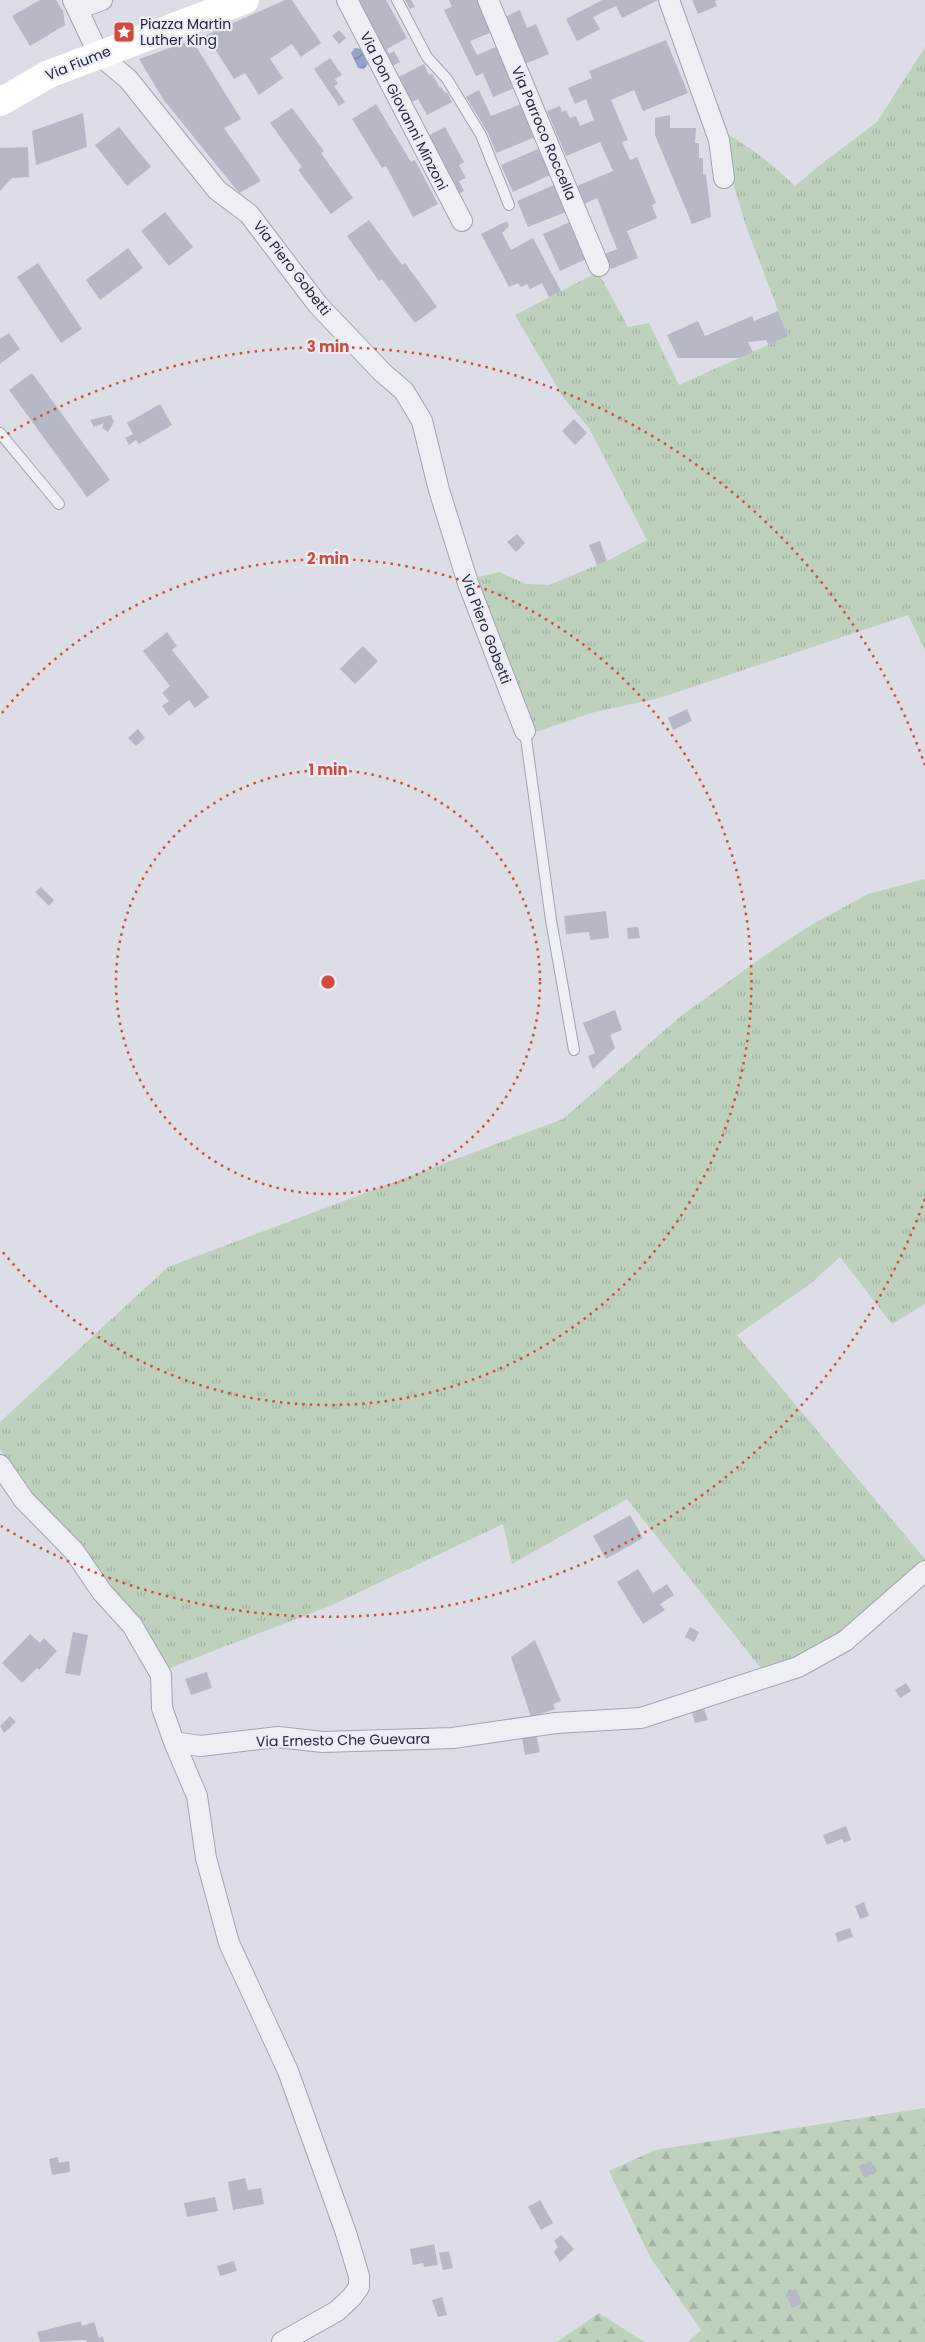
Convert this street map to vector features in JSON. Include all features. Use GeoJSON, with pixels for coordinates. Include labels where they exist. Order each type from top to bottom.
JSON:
{"type":"FeatureCollection","features":[{"type":"Feature","properties":{"kind":"street"},"geometry":{"type":"LineString","coordinates":[[99,55],[76,4],[102,0]]}},
{"type":"Feature","properties":{"kind":"street","name":"Via Fiume"},"geometry":{"type":"LineString","coordinates":[[0,102],[49,74],[99,55],[212,5],[245,0]]}},
{"type":"Feature","properties":{"kind":"street","name":"Via Don Giovanni Minzoni"},"geometry":{"type":"LineString","coordinates":[[347,0],[462,221]]}},
{"type":"Feature","properties":{"kind":"street","name":"Via Parroco Roccella"},"geometry":{"type":"LineString","coordinates":[[488,0],[599,266]]}},
{"type":"Feature","properties":{"kind":"street"},"geometry":{"type":"LineString","coordinates":[[669,0],[719,140],[724,178]]}},
{"type":"Feature","properties":{"kind":"street","name":"Via Piero Gobetti"},"geometry":{"type":"LineString","coordinates":[[99,55],[128,79],[217,190],[249,214],[318,304],[383,373],[404,391],[422,421],[439,490],[468,583],[525,731]]}},
{"type":"Feature","properties":{"kind":"street"},"geometry":{"type":"LineString","coordinates":[[0,1465],[24,1500],[74,1550],[102,1592],[132,1624],[161,1675],[162,1708],[197,1796],[206,1858],[229,1943],[288,2071],[346,2233],[359,2276],[359,2287],[352,2297],[337,2311],[282,2342]]}},
{"type":"Feature","properties":{"kind":"street","name":"Via Ernesto Che Guevara"},"geometry":{"type":"LineString","coordinates":[[174,1742],[200,1746],[278,1737],[323,1742],[453,1738],[556,1723],[641,1718],[798,1667],[845,1641],[925,1571]]}},
{"type":"Feature","properties":{"kind":"lane"},"geometry":{"type":"LineString","coordinates":[[397,0],[427,57],[447,79],[481,135],[509,206]]}},
{"type":"Feature","properties":{"kind":"lane"},"geometry":{"type":"LineString","coordinates":[[0,433],[59,504]]}},
{"type":"Feature","properties":{"kind":"lane"},"geometry":{"type":"LineString","coordinates":[[525,731],[551,920],[574,1050]]}},
{"type":"Feature","properties":{"kind":"green space"},"geometry":{"type":"Polygon","coordinates":[[[925,47],[925,650],[908,615],[659,698],[591,713],[539,731],[530,732],[471,579],[499,572],[526,584],[549,585],[607,561],[647,540],[589,428],[563,397],[515,315],[598,272],[628,327],[649,323],[679,385],[788,336],[747,229],[734,187],[725,133],[762,157],[795,186],[877,122],[925,47]]]}},
{"type":"Feature","properties":{"kind":"green space"},"geometry":{"type":"Polygon","coordinates":[[[925,879],[925,1304],[892,1324],[840,1257],[810,1284],[737,1335],[925,1559],[925,1563],[841,1636],[796,1661],[763,1671],[627,1499],[512,1564],[503,1524],[332,1605],[167,1669],[28,1493],[0,1449],[0,1422],[168,1267],[563,1119],[681,1016],[764,956],[811,925],[868,894],[925,879]]]}},
{"type":"Feature","properties":{"kind":"green space"},"geometry":{"type":"Polygon","coordinates":[[[925,2108],[925,2342],[688,2342],[701,2330],[650,2257],[609,2171],[655,2150],[925,2108]]]}},
{"type":"Feature","properties":{"kind":"green space"},"geometry":{"type":"Polygon","coordinates":[[[599,2313],[644,2342],[557,2342],[599,2313]]]}},
{"type":"Feature","properties":{"kind":"water"},"geometry":{"type":"Polygon","coordinates":[[[355,48],[362,49],[368,64],[364,69],[358,68],[351,53],[355,48]]]}},
{"type":"Feature","properties":{"kind":"building"},"geometry":{"type":"Polygon","coordinates":[[[40,0],[56,0],[63,11],[65,25],[30,46],[12,16],[40,0]]]}},
{"type":"Feature","properties":{"kind":"building"},"geometry":{"type":"Polygon","coordinates":[[[285,0],[292,0],[321,43],[301,57],[292,44],[270,59],[283,78],[259,95],[245,73],[234,79],[206,35],[285,0]]]}},
{"type":"Feature","properties":{"kind":"building"},"geometry":{"type":"Polygon","coordinates":[[[354,0],[386,0],[407,38],[387,49],[389,54],[394,51],[400,62],[391,67],[354,0]]]}},
{"type":"Feature","properties":{"kind":"building"},"geometry":{"type":"Polygon","coordinates":[[[405,0],[411,0],[415,7],[410,9],[405,0]]]}},
{"type":"Feature","properties":{"kind":"building"},"geometry":{"type":"Polygon","coordinates":[[[449,0],[479,0],[492,32],[470,41],[477,55],[498,46],[515,88],[493,97],[483,73],[476,76],[444,10],[452,7],[449,0]]]}},
{"type":"Feature","properties":{"kind":"building"},"geometry":{"type":"Polygon","coordinates":[[[602,0],[658,0],[622,18],[616,6],[593,17],[600,29],[577,41],[566,19],[602,0]]]}},
{"type":"Feature","properties":{"kind":"building"},"geometry":{"type":"Polygon","coordinates":[[[692,0],[718,0],[715,1],[717,6],[698,14],[692,0]]]}},
{"type":"Feature","properties":{"kind":"building"},"geometry":{"type":"Polygon","coordinates":[[[520,10],[527,28],[536,24],[549,54],[525,64],[505,17],[520,10]]]}},
{"type":"Feature","properties":{"kind":"building"},"geometry":{"type":"Polygon","coordinates":[[[339,30],[346,38],[339,44],[332,36],[339,30]]]}},
{"type":"Feature","properties":{"kind":"building"},"geometry":{"type":"Polygon","coordinates":[[[192,40],[241,119],[224,128],[261,181],[239,193],[163,99],[139,59],[192,40]]]}},
{"type":"Feature","properties":{"kind":"building"},"geometry":{"type":"Polygon","coordinates":[[[666,40],[688,93],[643,111],[634,90],[611,100],[628,140],[622,142],[630,160],[637,157],[656,203],[652,205],[657,218],[627,231],[638,258],[611,269],[605,254],[617,249],[597,198],[584,204],[577,186],[613,171],[600,142],[566,156],[547,111],[560,106],[562,112],[566,110],[570,118],[576,116],[580,126],[594,120],[586,99],[575,104],[568,88],[592,78],[589,71],[666,40]]]}},
{"type":"Feature","properties":{"kind":"building"},"geometry":{"type":"Polygon","coordinates":[[[330,58],[342,75],[335,79],[338,84],[334,86],[345,102],[339,106],[314,69],[330,58]]]}},
{"type":"Feature","properties":{"kind":"building"},"geometry":{"type":"Polygon","coordinates":[[[424,64],[429,75],[432,74],[440,88],[445,93],[447,92],[452,102],[427,115],[418,99],[410,103],[397,78],[424,64]]]}},
{"type":"Feature","properties":{"kind":"building"},"geometry":{"type":"Polygon","coordinates":[[[479,90],[491,116],[524,103],[538,136],[496,153],[488,133],[466,97],[479,90]]]}},
{"type":"Feature","properties":{"kind":"building"},"geometry":{"type":"Polygon","coordinates":[[[376,104],[411,162],[415,160],[438,204],[413,217],[386,166],[382,168],[352,119],[376,104]]]}},
{"type":"Feature","properties":{"kind":"building"},"geometry":{"type":"Polygon","coordinates":[[[292,108],[324,151],[321,153],[353,198],[331,214],[298,170],[302,167],[270,123],[292,108]]]}},
{"type":"Feature","properties":{"kind":"building"},"geometry":{"type":"Polygon","coordinates":[[[83,113],[87,147],[36,165],[32,131],[83,113]]]}},
{"type":"Feature","properties":{"kind":"building"},"geometry":{"type":"Polygon","coordinates":[[[670,115],[670,128],[696,128],[695,143],[699,143],[699,158],[703,158],[703,175],[706,174],[711,217],[692,224],[655,135],[655,118],[670,115]]]}},
{"type":"Feature","properties":{"kind":"building"},"geometry":{"type":"Polygon","coordinates":[[[119,127],[151,167],[127,186],[95,145],[119,127]]]}},
{"type":"Feature","properties":{"kind":"building"},"geometry":{"type":"Polygon","coordinates":[[[445,127],[464,162],[459,165],[466,178],[459,181],[464,191],[458,194],[428,136],[445,127]]]}},
{"type":"Feature","properties":{"kind":"building"},"geometry":{"type":"Polygon","coordinates":[[[28,147],[29,177],[12,178],[0,191],[0,148],[28,147]]]}},
{"type":"Feature","properties":{"kind":"building"},"geometry":{"type":"Polygon","coordinates":[[[538,149],[550,175],[513,192],[501,165],[538,149]]]}},
{"type":"Feature","properties":{"kind":"building"},"geometry":{"type":"Polygon","coordinates":[[[554,185],[566,212],[528,227],[517,201],[554,185]]]}},
{"type":"Feature","properties":{"kind":"building"},"geometry":{"type":"Polygon","coordinates":[[[165,212],[193,247],[169,266],[141,231],[165,212]]]}},
{"type":"Feature","properties":{"kind":"building"},"geometry":{"type":"Polygon","coordinates":[[[369,220],[402,265],[405,263],[437,307],[415,323],[382,279],[379,281],[347,236],[369,220]]]}},
{"type":"Feature","properties":{"kind":"building"},"geometry":{"type":"Polygon","coordinates":[[[507,221],[509,226],[502,233],[511,250],[533,238],[561,291],[549,297],[542,283],[530,289],[527,284],[521,287],[518,283],[509,287],[481,234],[507,221]]]}},
{"type":"Feature","properties":{"kind":"building"},"geometry":{"type":"Polygon","coordinates":[[[570,222],[586,259],[560,271],[543,234],[570,222]]]}},
{"type":"Feature","properties":{"kind":"building"},"geometry":{"type":"Polygon","coordinates":[[[128,248],[143,268],[100,300],[86,280],[128,248]]]}},
{"type":"Feature","properties":{"kind":"building"},"geometry":{"type":"Polygon","coordinates":[[[38,263],[82,329],[61,343],[17,277],[38,263]]]}},
{"type":"Feature","properties":{"kind":"building"},"geometry":{"type":"Polygon","coordinates":[[[778,311],[788,336],[769,345],[766,340],[748,342],[753,352],[740,358],[678,358],[667,335],[698,321],[705,336],[752,316],[754,321],[778,311]]]}},
{"type":"Feature","properties":{"kind":"building"},"geometry":{"type":"Polygon","coordinates":[[[9,333],[20,349],[0,364],[0,339],[9,333]]]}},
{"type":"Feature","properties":{"kind":"building"},"geometry":{"type":"Polygon","coordinates":[[[32,373],[110,480],[87,497],[9,390],[32,373]]]}},
{"type":"Feature","properties":{"kind":"building"},"geometry":{"type":"Polygon","coordinates":[[[160,404],[172,425],[139,444],[136,440],[129,445],[125,438],[133,434],[127,423],[160,404]]]}},
{"type":"Feature","properties":{"kind":"building"},"geometry":{"type":"Polygon","coordinates":[[[111,415],[114,422],[108,432],[102,428],[104,423],[94,427],[90,420],[111,415]]]}},
{"type":"Feature","properties":{"kind":"building"},"geometry":{"type":"Polygon","coordinates":[[[574,419],[587,433],[575,445],[562,431],[574,419]]]}},
{"type":"Feature","properties":{"kind":"building"},"geometry":{"type":"Polygon","coordinates":[[[517,534],[525,543],[516,552],[507,542],[517,534]]]}},
{"type":"Feature","properties":{"kind":"building"},"geometry":{"type":"Polygon","coordinates":[[[600,541],[607,561],[597,565],[589,545],[600,541]]]}},
{"type":"Feature","properties":{"kind":"building"},"geometry":{"type":"Polygon","coordinates":[[[167,632],[177,646],[172,650],[209,697],[195,708],[189,700],[169,716],[162,706],[169,701],[162,693],[170,686],[143,651],[167,632]]]}},
{"type":"Feature","properties":{"kind":"building"},"geometry":{"type":"Polygon","coordinates":[[[363,646],[378,661],[355,684],[340,669],[363,646]]]}},
{"type":"Feature","properties":{"kind":"building"},"geometry":{"type":"Polygon","coordinates":[[[687,709],[692,721],[673,730],[668,718],[687,709]]]}},
{"type":"Feature","properties":{"kind":"building"},"geometry":{"type":"Polygon","coordinates":[[[138,729],[145,738],[136,746],[128,738],[138,729]]]}},
{"type":"Feature","properties":{"kind":"building"},"geometry":{"type":"Polygon","coordinates":[[[41,887],[54,900],[49,906],[35,892],[41,887]]]}},
{"type":"Feature","properties":{"kind":"building"},"geometry":{"type":"Polygon","coordinates":[[[606,911],[609,938],[590,940],[589,932],[566,934],[564,916],[606,911]]]}},
{"type":"Feature","properties":{"kind":"building"},"geometry":{"type":"Polygon","coordinates":[[[638,927],[640,938],[628,939],[627,928],[638,927]]]}},
{"type":"Feature","properties":{"kind":"building"},"geometry":{"type":"Polygon","coordinates":[[[615,1010],[622,1030],[610,1035],[615,1048],[593,1069],[588,1056],[595,1053],[583,1023],[615,1010]]]}},
{"type":"Feature","properties":{"kind":"building"},"geometry":{"type":"Polygon","coordinates":[[[630,1515],[643,1538],[606,1559],[593,1536],[630,1515]]]}},
{"type":"Feature","properties":{"kind":"building"},"geometry":{"type":"Polygon","coordinates":[[[638,1569],[653,1593],[667,1584],[674,1595],[660,1604],[665,1610],[643,1624],[617,1582],[638,1569]]]}},
{"type":"Feature","properties":{"kind":"building"},"geometry":{"type":"Polygon","coordinates":[[[690,1627],[699,1632],[694,1642],[685,1637],[690,1627]]]}},
{"type":"Feature","properties":{"kind":"building"},"geometry":{"type":"Polygon","coordinates":[[[73,1632],[88,1635],[80,1676],[65,1673],[73,1632]]]}},
{"type":"Feature","properties":{"kind":"building"},"geometry":{"type":"Polygon","coordinates":[[[30,1634],[40,1643],[44,1638],[57,1651],[39,1670],[37,1668],[22,1683],[2,1663],[30,1634]]]}},
{"type":"Feature","properties":{"kind":"building"},"geometry":{"type":"Polygon","coordinates":[[[535,1640],[561,1701],[553,1704],[555,1709],[531,1717],[511,1657],[535,1640]]]}},
{"type":"Feature","properties":{"kind":"building"},"geometry":{"type":"Polygon","coordinates":[[[207,1672],[212,1688],[191,1695],[185,1679],[207,1672]]]}},
{"type":"Feature","properties":{"kind":"building"},"geometry":{"type":"Polygon","coordinates":[[[906,1683],[911,1691],[900,1698],[895,1690],[906,1683]]]}},
{"type":"Feature","properties":{"kind":"building"},"geometry":{"type":"Polygon","coordinates":[[[704,1709],[708,1720],[695,1723],[692,1712],[704,1709]]]}},
{"type":"Feature","properties":{"kind":"building"},"geometry":{"type":"Polygon","coordinates":[[[10,1716],[16,1722],[4,1733],[0,1726],[10,1716]]]}},
{"type":"Feature","properties":{"kind":"building"},"geometry":{"type":"Polygon","coordinates":[[[536,1735],[540,1752],[525,1755],[522,1738],[536,1735]]]}},
{"type":"Feature","properties":{"kind":"building"},"geometry":{"type":"Polygon","coordinates":[[[846,1826],[851,1840],[844,1843],[842,1839],[827,1845],[823,1835],[846,1826]]]}},
{"type":"Feature","properties":{"kind":"building"},"geometry":{"type":"Polygon","coordinates":[[[864,1902],[869,1916],[860,1919],[855,1906],[864,1902]]]}},
{"type":"Feature","properties":{"kind":"building"},"geometry":{"type":"Polygon","coordinates":[[[850,1928],[853,1937],[838,1942],[835,1933],[850,1928]]]}},
{"type":"Feature","properties":{"kind":"building"},"geometry":{"type":"Polygon","coordinates":[[[58,2157],[59,2163],[69,2161],[70,2172],[52,2175],[49,2159],[58,2157]]]}},
{"type":"Feature","properties":{"kind":"building"},"geometry":{"type":"Polygon","coordinates":[[[871,2161],[876,2173],[864,2178],[859,2166],[871,2161]]]}},
{"type":"Feature","properties":{"kind":"building"},"geometry":{"type":"Polygon","coordinates":[[[245,2178],[248,2190],[261,2188],[264,2204],[233,2210],[228,2182],[245,2178]]]}},
{"type":"Feature","properties":{"kind":"building"},"geometry":{"type":"Polygon","coordinates":[[[215,2197],[218,2211],[187,2217],[184,2203],[215,2197]]]}},
{"type":"Feature","properties":{"kind":"building"},"geometry":{"type":"Polygon","coordinates":[[[540,2200],[553,2223],[541,2230],[528,2207],[540,2200]]]}},
{"type":"Feature","properties":{"kind":"building"},"geometry":{"type":"Polygon","coordinates":[[[561,2235],[574,2249],[560,2262],[554,2252],[558,2247],[554,2241],[561,2235]]]}},
{"type":"Feature","properties":{"kind":"building"},"geometry":{"type":"Polygon","coordinates":[[[434,2244],[438,2265],[424,2267],[423,2263],[413,2265],[410,2249],[434,2244]]]}},
{"type":"Feature","properties":{"kind":"building"},"geometry":{"type":"Polygon","coordinates":[[[449,2251],[453,2268],[443,2270],[439,2253],[449,2251]]]}},
{"type":"Feature","properties":{"kind":"building"},"geometry":{"type":"Polygon","coordinates":[[[234,2261],[237,2271],[220,2276],[217,2266],[234,2261]]]}},
{"type":"Feature","properties":{"kind":"building"},"geometry":{"type":"Polygon","coordinates":[[[796,2289],[802,2303],[792,2308],[786,2294],[796,2289]]]}},
{"type":"Feature","properties":{"kind":"building"},"geometry":{"type":"Polygon","coordinates":[[[442,2297],[447,2315],[438,2317],[432,2300],[442,2297]]]}},
{"type":"Feature","properties":{"kind":"building"},"geometry":{"type":"Polygon","coordinates":[[[81,2321],[82,2326],[94,2322],[99,2338],[103,2336],[104,2342],[87,2342],[86,2340],[40,2342],[37,2332],[81,2321]]]}},
{"type":"Feature","properties":{"kind":"place","name":"Piazza Martin Luther King"},"geometry":{"type":"Point","coordinates":[124,32]}}]}
